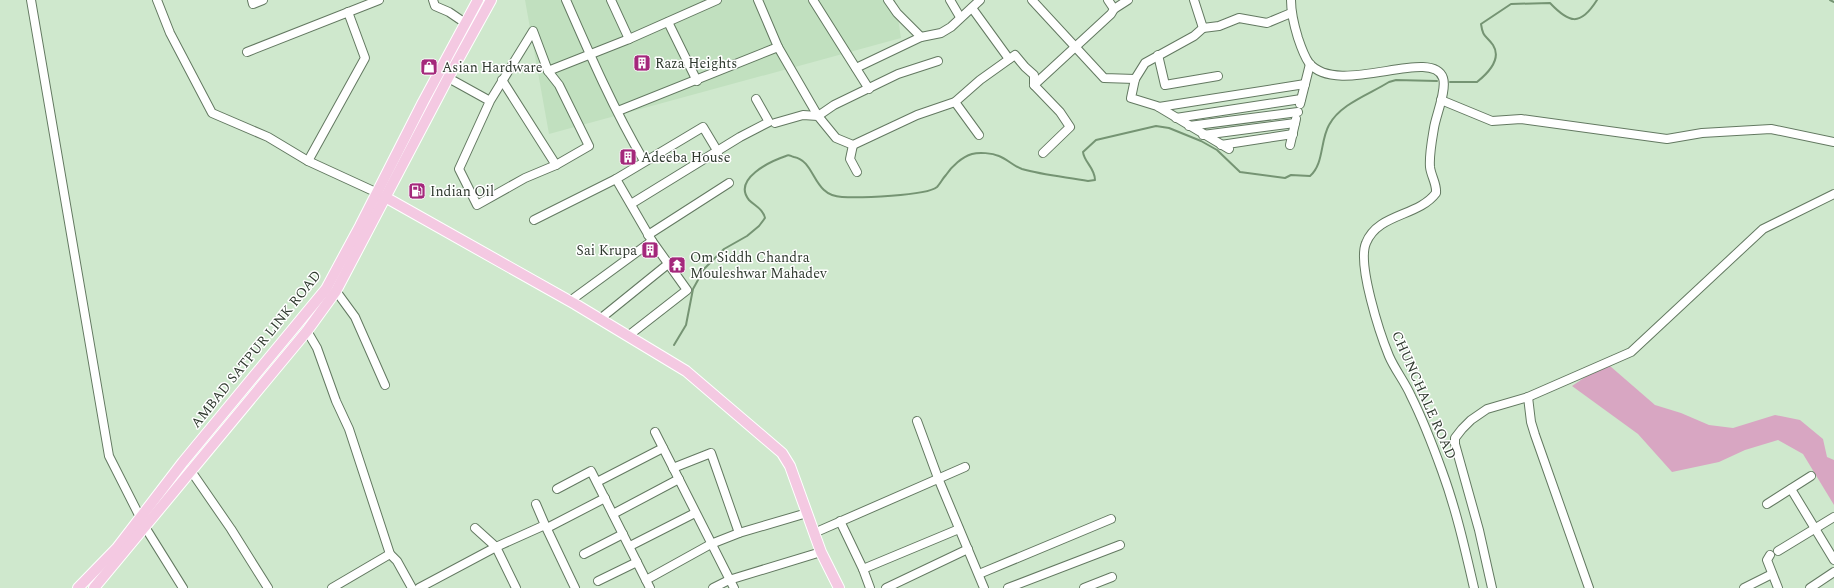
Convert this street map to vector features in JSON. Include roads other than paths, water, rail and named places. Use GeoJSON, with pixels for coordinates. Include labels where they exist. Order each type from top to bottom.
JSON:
{"type":"FeatureCollection","features":[{"type":"Feature","properties":{"kind":"main road","name":"AMBAD SATPUR LINK ROAD"},"geometry":{"type":"LineString","coordinates":[[94,588],[307,331],[336,291],[439,72],[478,0]]}},
{"type":"Feature","properties":{"kind":"main road","name":"AMBAD SATPUR LINK ROAD"},"geometry":{"type":"LineString","coordinates":[[78,588],[117,548],[188,456],[326,289],[448,78],[491,0]]}},
{"type":"Feature","properties":{"kind":"main road"},"geometry":{"type":"LineString","coordinates":[[381,195],[570,301],[686,371],[782,453],[790,466],[821,552],[839,588]]}},
{"type":"Feature","properties":{"kind":"street"},"geometry":{"type":"LineString","coordinates":[[31,0],[109,456],[145,527],[183,588]]}},
{"type":"Feature","properties":{"kind":"street"},"geometry":{"type":"LineString","coordinates":[[157,0],[170,34],[212,113],[268,137],[308,161],[381,195]]}},
{"type":"Feature","properties":{"kind":"street"},"geometry":{"type":"LineString","coordinates":[[252,0],[253,4],[263,0]]}},
{"type":"Feature","properties":{"kind":"street"},"geometry":{"type":"LineString","coordinates":[[247,52],[379,0]]}},
{"type":"Feature","properties":{"kind":"street"},"geometry":{"type":"LineString","coordinates":[[433,0],[435,6],[475,29]]}},
{"type":"Feature","properties":{"kind":"street"},"geometry":{"type":"LineString","coordinates":[[566,0],[589,54],[644,161]]}},
{"type":"Feature","properties":{"kind":"street"},"geometry":{"type":"LineString","coordinates":[[611,0],[629,39]]}},
{"type":"Feature","properties":{"kind":"street"},"geometry":{"type":"LineString","coordinates":[[758,0],[778,47],[818,116],[836,138],[853,145],[917,115],[955,102],[980,80],[1015,55],[1034,75],[1034,85],[1060,112],[1070,127],[1043,153]]}},
{"type":"Feature","properties":{"kind":"street"},"geometry":{"type":"LineString","coordinates":[[813,0],[869,89]]}},
{"type":"Feature","properties":{"kind":"street"},"geometry":{"type":"LineString","coordinates":[[888,0],[897,14],[921,37]]}},
{"type":"Feature","properties":{"kind":"street"},"geometry":{"type":"LineString","coordinates":[[950,0],[960,17]]}},
{"type":"Feature","properties":{"kind":"street"},"geometry":{"type":"LineString","coordinates":[[856,68],[921,37],[941,33],[951,27],[980,0]]}},
{"type":"Feature","properties":{"kind":"street"},"geometry":{"type":"LineString","coordinates":[[1032,0],[1104,78],[1135,79]]}},
{"type":"Feature","properties":{"kind":"street"},"geometry":{"type":"LineString","coordinates":[[1108,0],[1114,9]]}},
{"type":"Feature","properties":{"kind":"street"},"geometry":{"type":"LineString","coordinates":[[1034,85],[1076,47],[1114,9],[1128,0]]}},
{"type":"Feature","properties":{"kind":"street"},"geometry":{"type":"LineString","coordinates":[[1194,0],[1203,28]]}},
{"type":"Feature","properties":{"kind":"street"},"geometry":{"type":"LineString","coordinates":[[1290,145],[1310,64],[1301,46],[1291,13],[1291,0]]}},
{"type":"Feature","properties":{"kind":"street"},"geometry":{"type":"LineString","coordinates":[[548,71],[629,39],[713,1]]}},
{"type":"Feature","properties":{"kind":"street"},"geometry":{"type":"LineString","coordinates":[[972,8],[1009,59]]}},
{"type":"Feature","properties":{"kind":"street"},"geometry":{"type":"LineString","coordinates":[[308,161],[365,58],[348,12]]}},
{"type":"Feature","properties":{"kind":"street"},"geometry":{"type":"LineString","coordinates":[[1229,149],[1160,107],[1131,98],[1135,79],[1145,63],[1194,36],[1203,28],[1219,26],[1239,18],[1267,23],[1291,13]]}},
{"type":"Feature","properties":{"kind":"street"},"geometry":{"type":"LineString","coordinates":[[668,22],[697,80]]}},
{"type":"Feature","properties":{"kind":"street"},"geometry":{"type":"LineString","coordinates":[[533,30],[548,71],[559,85],[589,146],[556,165],[524,178],[477,205],[459,169],[490,101],[502,80],[533,30]]}},
{"type":"Feature","properties":{"kind":"street"},"geometry":{"type":"LineString","coordinates":[[618,111],[778,47]]}},
{"type":"Feature","properties":{"kind":"street"},"geometry":{"type":"LineString","coordinates":[[1158,55],[1165,85],[1218,76]]}},
{"type":"Feature","properties":{"kind":"street"},"geometry":{"type":"LineString","coordinates":[[775,123],[803,115],[818,116],[834,105],[898,74],[938,61]]}},
{"type":"Feature","properties":{"kind":"street","name":"CHUNCHALE ROAD"},"geometry":{"type":"LineString","coordinates":[[1310,64],[1324,73],[1342,76],[1373,74],[1416,66],[1433,68],[1443,77],[1444,87],[1434,128],[1430,162],[1431,174],[1436,194],[1433,198],[1422,205],[1384,222],[1374,230],[1365,244],[1364,261],[1368,290],[1389,356],[1411,396],[1443,472],[1462,536],[1474,588]]}},
{"type":"Feature","properties":{"kind":"street"},"geometry":{"type":"LineString","coordinates":[[439,72],[490,101]]}},
{"type":"Feature","properties":{"kind":"street"},"geometry":{"type":"LineString","coordinates":[[502,80],[556,165]]}},
{"type":"Feature","properties":{"kind":"street"},"geometry":{"type":"LineString","coordinates":[[1160,107],[1305,84]]}},
{"type":"Feature","properties":{"kind":"street"},"geometry":{"type":"LineString","coordinates":[[632,204],[740,137],[769,122],[756,99]]}},
{"type":"Feature","properties":{"kind":"street"},"geometry":{"type":"LineString","coordinates":[[1176,118],[1301,99]]}},
{"type":"Feature","properties":{"kind":"street"},"geometry":{"type":"LineString","coordinates":[[1441,100],[1492,121],[1521,119],[1668,139],[1702,133],[1771,129],[1834,142]]}},
{"type":"Feature","properties":{"kind":"street"},"geometry":{"type":"LineString","coordinates":[[955,102],[979,135]]}},
{"type":"Feature","properties":{"kind":"street"},"geometry":{"type":"LineString","coordinates":[[1189,126],[1298,112]]}},
{"type":"Feature","properties":{"kind":"street"},"geometry":{"type":"LineString","coordinates":[[1204,135],[1295,123]]}},
{"type":"Feature","properties":{"kind":"street"},"geometry":{"type":"LineString","coordinates":[[534,220],[616,179],[644,161],[703,128],[718,152]]}},
{"type":"Feature","properties":{"kind":"street"},"geometry":{"type":"LineString","coordinates":[[1221,145],[1293,134]]}},
{"type":"Feature","properties":{"kind":"street"},"geometry":{"type":"LineString","coordinates":[[853,145],[850,159],[857,172]]}},
{"type":"Feature","properties":{"kind":"street"},"geometry":{"type":"LineString","coordinates":[[616,179],[632,204],[650,238],[687,290],[628,336]]}},
{"type":"Feature","properties":{"kind":"street"},"geometry":{"type":"LineString","coordinates":[[570,301],[632,254],[650,238],[729,183]]}},
{"type":"Feature","properties":{"kind":"street"},"geometry":{"type":"LineString","coordinates":[[1492,588],[1479,530],[1455,444],[1455,438],[1471,420],[1487,409],[1528,397],[1631,352],[1763,229],[1834,194]]}},
{"type":"Feature","properties":{"kind":"street"},"geometry":{"type":"LineString","coordinates":[[600,319],[668,264]]}},
{"type":"Feature","properties":{"kind":"street"},"geometry":{"type":"LineString","coordinates":[[336,291],[355,317],[385,385]]}},
{"type":"Feature","properties":{"kind":"street"},"geometry":{"type":"LineString","coordinates":[[307,331],[317,348],[336,402],[349,428],[390,554],[396,560],[412,588]]}},
{"type":"Feature","properties":{"kind":"street"},"geometry":{"type":"LineString","coordinates":[[1528,397],[1531,422],[1535,435],[1589,588]]}},
{"type":"Feature","properties":{"kind":"street"},"geometry":{"type":"LineString","coordinates":[[917,421],[938,478],[984,588]]}},
{"type":"Feature","properties":{"kind":"street"},"geometry":{"type":"LineString","coordinates":[[655,432],[710,544],[734,588]]}},
{"type":"Feature","properties":{"kind":"street"},"geometry":{"type":"LineString","coordinates":[[597,482],[662,448]]}},
{"type":"Feature","properties":{"kind":"street"},"geometry":{"type":"LineString","coordinates":[[673,468],[712,453],[739,533]]}},
{"type":"Feature","properties":{"kind":"street"},"geometry":{"type":"LineString","coordinates":[[814,533],[966,467]]}},
{"type":"Feature","properties":{"kind":"street"},"geometry":{"type":"LineString","coordinates":[[191,471],[231,528],[268,588]]}},
{"type":"Feature","properties":{"kind":"street"},"geometry":{"type":"LineString","coordinates":[[557,489],[590,471],[630,546],[648,584],[710,544],[739,533],[807,513]]}},
{"type":"Feature","properties":{"kind":"street"},"geometry":{"type":"LineString","coordinates":[[1767,504],[1811,476]]}},
{"type":"Feature","properties":{"kind":"street"},"geometry":{"type":"LineString","coordinates":[[613,514],[679,479]]}},
{"type":"Feature","properties":{"kind":"street"},"geometry":{"type":"LineString","coordinates":[[1791,489],[1834,560]]}},
{"type":"Feature","properties":{"kind":"street"},"geometry":{"type":"LineString","coordinates":[[419,588],[496,547],[546,527],[605,498]]}},
{"type":"Feature","properties":{"kind":"street"},"geometry":{"type":"LineString","coordinates":[[536,504],[575,588]]}},
{"type":"Feature","properties":{"kind":"street"},"geometry":{"type":"LineString","coordinates":[[630,546],[695,513]]}},
{"type":"Feature","properties":{"kind":"street"},"geometry":{"type":"LineString","coordinates":[[1778,551],[1834,517]]}},
{"type":"Feature","properties":{"kind":"street"},"geometry":{"type":"LineString","coordinates":[[979,574],[1111,519]]}},
{"type":"Feature","properties":{"kind":"street"},"geometry":{"type":"LineString","coordinates":[[840,521],[864,569],[870,588]]}},
{"type":"Feature","properties":{"kind":"street"},"geometry":{"type":"LineString","coordinates":[[475,528],[496,547],[516,588]]}},
{"type":"Feature","properties":{"kind":"street"},"geometry":{"type":"LineString","coordinates":[[864,569],[959,529]]}},
{"type":"Feature","properties":{"kind":"street"},"geometry":{"type":"LineString","coordinates":[[584,554],[623,534]]}},
{"type":"Feature","properties":{"kind":"street"},"geometry":{"type":"LineString","coordinates":[[1008,588],[1120,545]]}},
{"type":"Feature","properties":{"kind":"street"},"geometry":{"type":"LineString","coordinates":[[886,588],[968,549]]}},
{"type":"Feature","properties":{"kind":"street"},"geometry":{"type":"LineString","coordinates":[[713,588],[729,580],[821,552]]}},
{"type":"Feature","properties":{"kind":"street"},"geometry":{"type":"LineString","coordinates":[[332,588],[390,554]]}},
{"type":"Feature","properties":{"kind":"street"},"geometry":{"type":"LineString","coordinates":[[1770,555],[1767,560],[1778,588]]}},
{"type":"Feature","properties":{"kind":"street"},"geometry":{"type":"LineString","coordinates":[[598,582],[637,562]]}},
{"type":"Feature","properties":{"kind":"street"},"geometry":{"type":"LineString","coordinates":[[1810,588],[1834,572]]}},
{"type":"Feature","properties":{"kind":"street"},"geometry":{"type":"LineString","coordinates":[[1744,588],[1772,574]]}},
{"type":"Feature","properties":{"kind":"street"},"geometry":{"type":"LineString","coordinates":[[1084,588],[1112,578]]}},
{"type":"Feature","properties":{"kind":"waterway"},"geometry":{"type":"LineString","coordinates":[[1450,82],[1477,82],[1489,70],[1495,61],[1495,50],[1484,34],[1481,24],[1511,4],[1550,3],[1563,15],[1574,19],[1585,15],[1597,0]]}},
{"type":"Feature","properties":{"kind":"waterway"},"geometry":{"type":"LineString","coordinates":[[1830,0],[1834,2]]}},
{"type":"Feature","properties":{"kind":"waterway"},"geometry":{"type":"LineString","coordinates":[[674,345],[686,325],[693,289],[704,269],[724,249],[747,236],[759,226],[765,218],[761,210],[749,200],[745,192],[749,178],[763,167],[787,155],[801,160],[807,165],[819,185],[825,191],[832,195],[842,197],[891,196],[930,190],[937,187],[954,165],[968,155],[978,153],[1002,157],[1022,169],[1088,181],[1095,180],[1095,176],[1085,159],[1083,152],[1096,140],[1156,126],[1169,128],[1201,141],[1217,150],[1240,172],[1285,178],[1291,175],[1310,176],[1318,165],[1324,138],[1329,125],[1340,111],[1348,105],[1389,82],[1396,80],[1437,81]]}},
{"type":"Feature","properties":{"kind":"place","name":"Raza Heights"},"geometry":{"type":"Point","coordinates":[642,63]}},
{"type":"Feature","properties":{"kind":"place","name":"Asian Hardware"},"geometry":{"type":"Point","coordinates":[429,67]}},
{"type":"Feature","properties":{"kind":"place","name":"Adeeba House"},"geometry":{"type":"Point","coordinates":[628,157]}},
{"type":"Feature","properties":{"kind":"place","name":"Indian Oil"},"geometry":{"type":"Point","coordinates":[417,191]}},
{"type":"Feature","properties":{"kind":"place","name":"Sai Krupa"},"geometry":{"type":"Point","coordinates":[650,250]}},
{"type":"Feature","properties":{"kind":"place","name":"Om Siddh Chandra Mouleshwar Mahadev"},"geometry":{"type":"Point","coordinates":[677,265]}}]}
